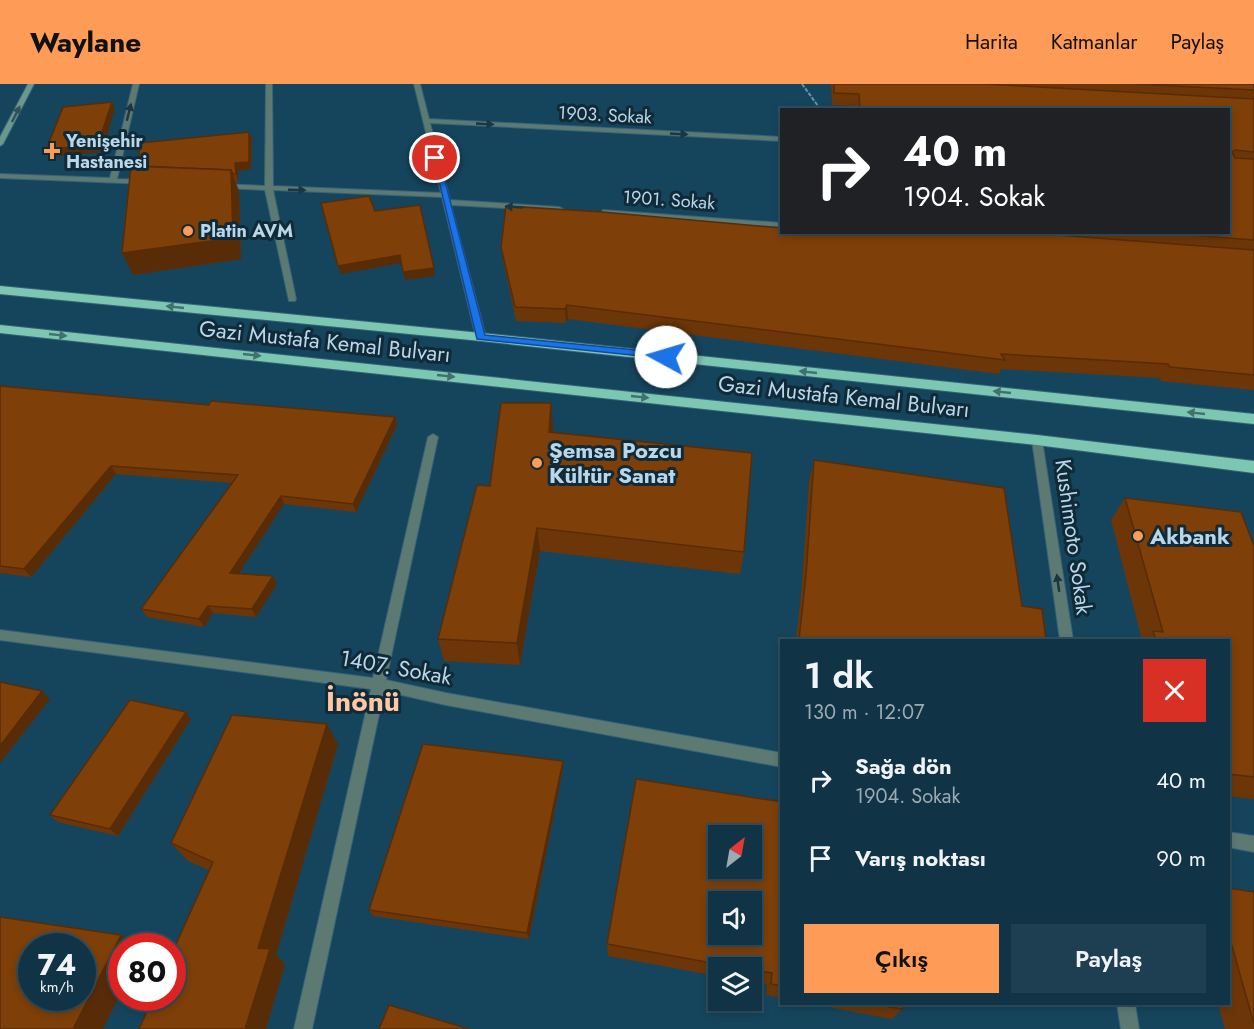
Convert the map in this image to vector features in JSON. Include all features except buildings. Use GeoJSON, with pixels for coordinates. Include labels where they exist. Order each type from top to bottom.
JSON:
{"type":"FeatureCollection","features":[{"type":"Feature","properties":{"kind":"highway","name":"Gazi Mustafa Kemal Bulvarı"},"geometry":{"type":"LineString","coordinates":[[0,290],[481,337],[1254,419]]}},
{"type":"Feature","properties":{"kind":"highway","name":"Gazi Mustafa Kemal Bulvarı"},"geometry":{"type":"LineString","coordinates":[[0,329],[1037,440],[1254,467]]}},
{"type":"Feature","properties":{"kind":"street"},"geometry":{"type":"LineString","coordinates":[[0,144],[31,84]]}},
{"type":"Feature","properties":{"kind":"street"},"geometry":{"type":"LineString","coordinates":[[113,180],[136,84]]}},
{"type":"Feature","properties":{"kind":"street"},"geometry":{"type":"LineString","coordinates":[[269,84],[269,189],[292,299]]}},
{"type":"Feature","properties":{"kind":"street"},"geometry":{"type":"LineString","coordinates":[[417,84],[481,337]]}},
{"type":"Feature","properties":{"kind":"street","name":"1903. Sokak"},"geometry":{"type":"LineString","coordinates":[[426,121],[780,139]]}},
{"type":"Feature","properties":{"kind":"street"},"geometry":{"type":"LineString","coordinates":[[0,176],[157,183]]}},
{"type":"Feature","properties":{"kind":"street"},"geometry":{"type":"LineString","coordinates":[[213,186],[446,199],[574,210]]}},
{"type":"Feature","properties":{"kind":"street","name":"1901. Sokak"},"geometry":{"type":"LineString","coordinates":[[598,212],[780,225]]}},
{"type":"Feature","properties":{"kind":"street"},"geometry":{"type":"LineString","coordinates":[[303,1029],[433,437]]}},
{"type":"Feature","properties":{"kind":"street","name":"Kushimoto Sokak"},"geometry":{"type":"LineString","coordinates":[[1037,440],[1067,639]]}},
{"type":"Feature","properties":{"kind":"street","name":"1407. Sokak"},"geometry":{"type":"LineString","coordinates":[[0,635],[379,684],[446,699],[780,759]]}},
{"type":"Feature","properties":{"kind":"street"},"geometry":{"type":"LineString","coordinates":[[1230,839],[1254,844]]}},
{"type":"Feature","properties":{"kind":"street"},"geometry":{"type":"LineString","coordinates":[[1126,1005],[1131,1029]]}},
{"type":"Feature","properties":{"kind":"path"},"geometry":{"type":"LineString","coordinates":[[802,84],[820,108]]}},
{"type":"Feature","properties":{"kind":"place","name":"Yenişehir Hastanesi"},"geometry":{"type":"Point","coordinates":[52,151]}},
{"type":"Feature","properties":{"kind":"place","name":"Platin AVM"},"geometry":{"type":"Point","coordinates":[188,231]}},
{"type":"Feature","properties":{"kind":"place","name":"Şemsa Pozcu Kültür Sanat"},"geometry":{"type":"Point","coordinates":[537,463]}},
{"type":"Feature","properties":{"kind":"place","name":"Akbank"},"geometry":{"type":"Point","coordinates":[1138,536]}},
{"type":"Feature","properties":{"kind":"district","name":"İnönü"},"geometry":{"type":"Point","coordinates":[363,701]}},
{"type":"Feature","properties":{"kind":"route"},"geometry":{"type":"LineString","coordinates":[[435,158],[481,337],[666,357]]}}]}
